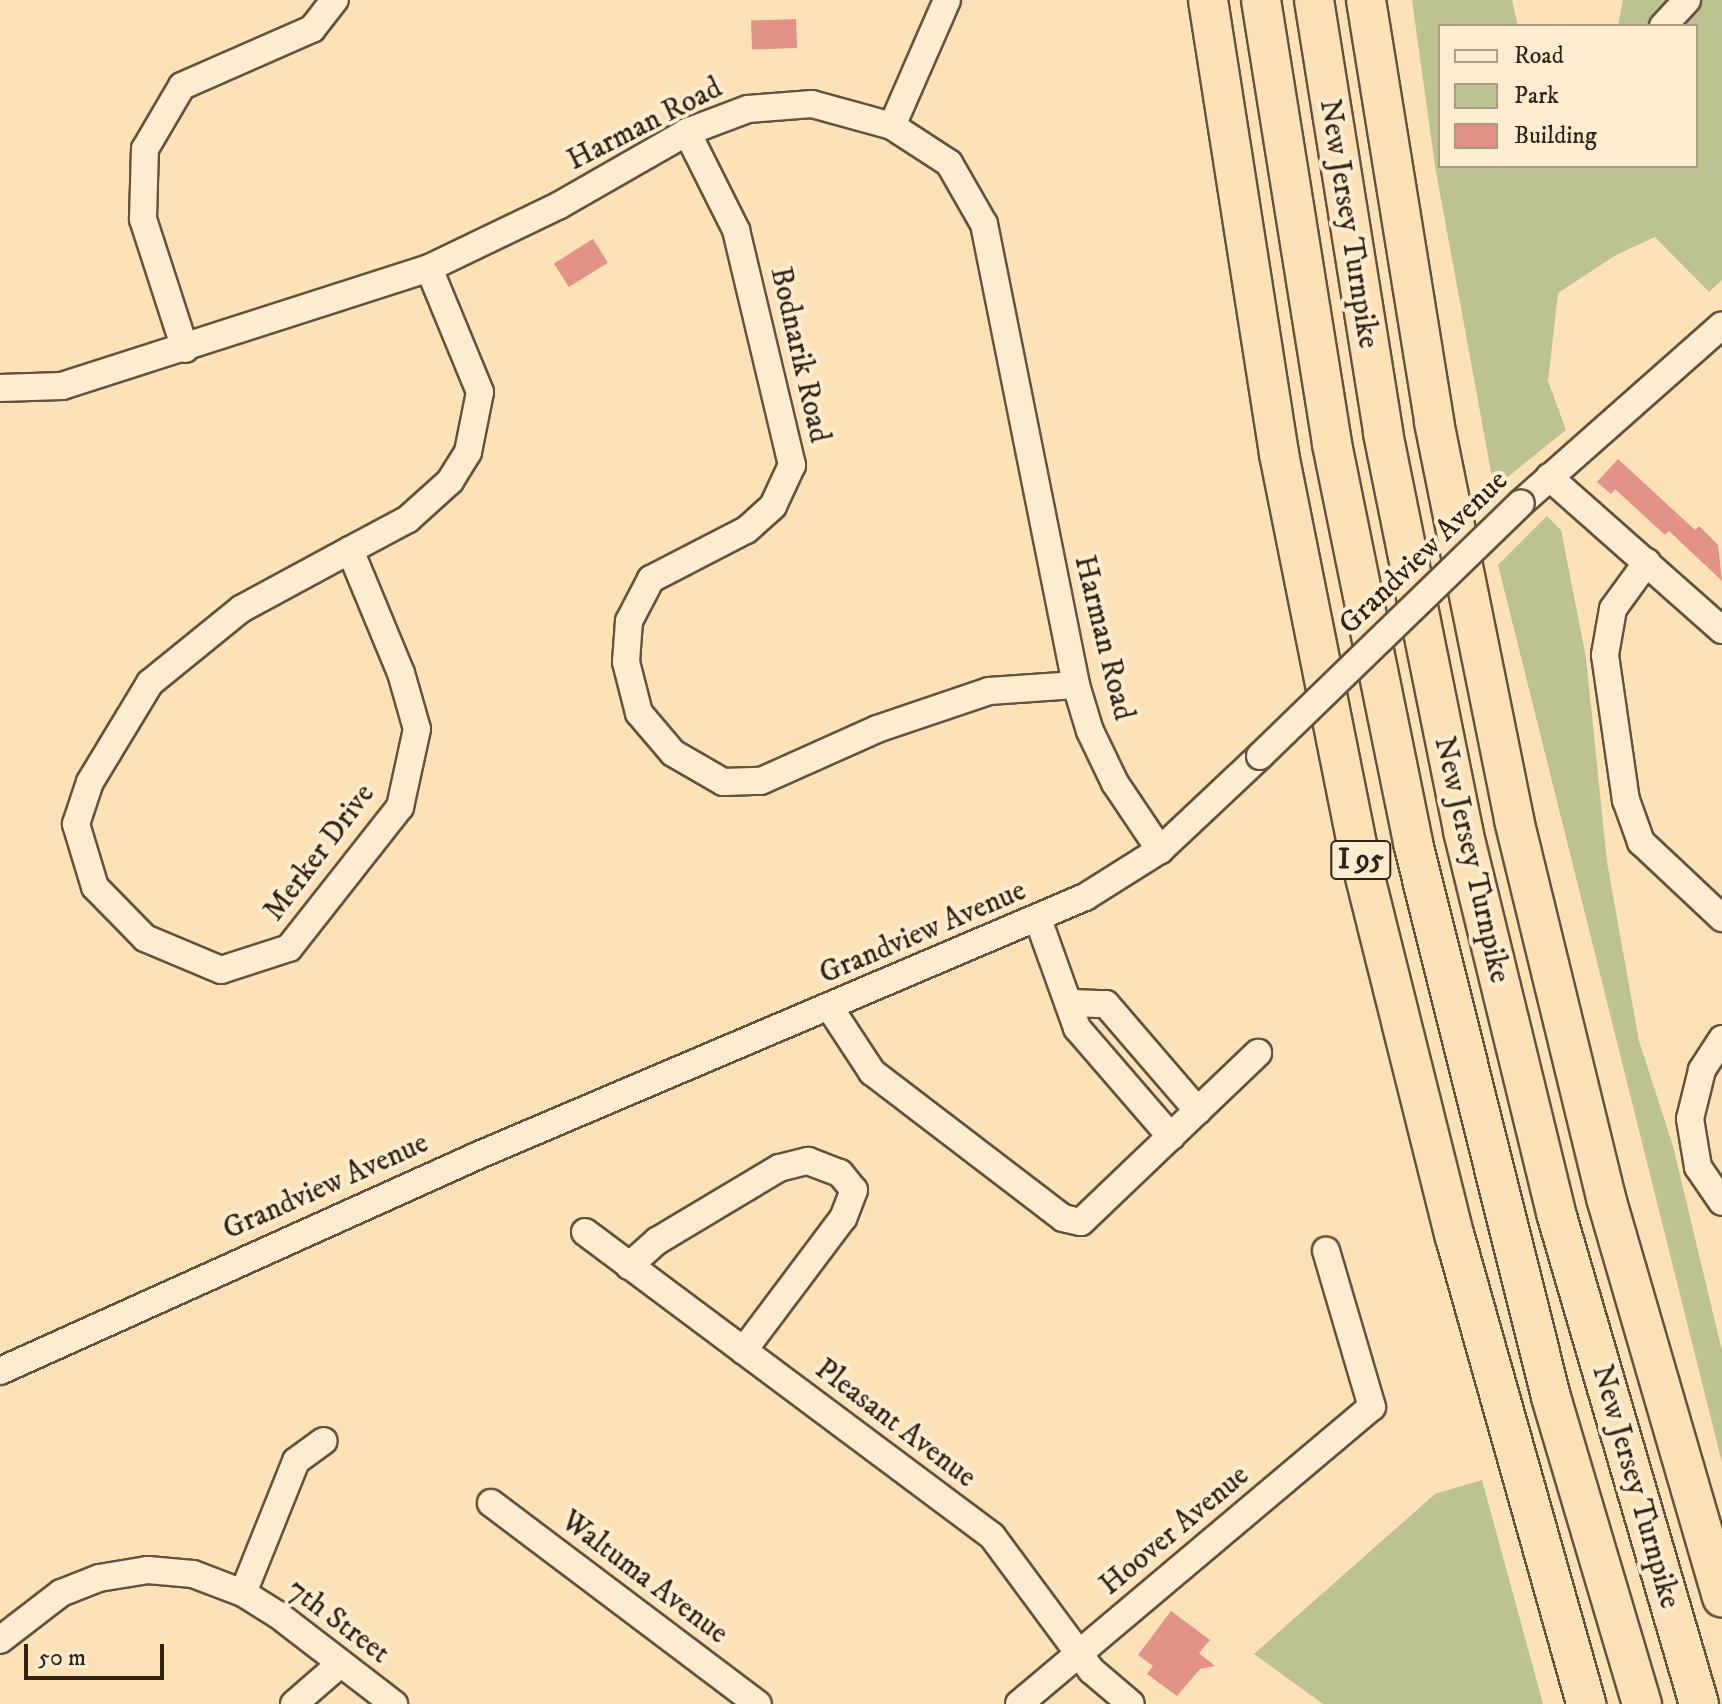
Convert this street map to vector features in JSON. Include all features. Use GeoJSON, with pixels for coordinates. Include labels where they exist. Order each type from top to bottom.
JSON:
{"type":"FeatureCollection","features":[{"type":"Feature","properties":{"kind":"highway","name":"I 95"},"geometry":{"type":"LineString","coordinates":[[1208,0],[1279,454],[1359,853],[1455,1237],[1586,1704]]}},
{"type":"Feature","properties":{"kind":"highway","name":"New Jersey Turnpike"},"geometry":{"type":"LineString","coordinates":[[1261,0],[1329,428],[1413,843],[1544,1368],[1642,1704]]}},
{"type":"Feature","properties":{"kind":"highway","name":"New Jersey Turnpike"},"geometry":{"type":"LineString","coordinates":[[1314,0],[1383,433],[1463,831],[1556,1213],[1694,1688]]}},
{"type":"Feature","properties":{"kind":"highway","name":"New Jersey Turnpike"},"geometry":{"type":"LineString","coordinates":[[1366,0],[1434,422],[1514,820],[1606,1198],[1722,1598]]}},
{"type":"Feature","properties":{"kind":"street"},"geometry":{"type":"LineString","coordinates":[[185,349],[143,219],[145,149],[182,86],[312,29],[335,0]]}},
{"type":"Feature","properties":{"kind":"street"},"geometry":{"type":"LineString","coordinates":[[892,126],[947,0]]}},
{"type":"Feature","properties":{"kind":"street"},"geometry":{"type":"LineString","coordinates":[[1665,24],[1687,0]]}},
{"type":"Feature","properties":{"kind":"street","name":"Harman Road"},"geometry":{"type":"LineString","coordinates":[[0,388],[62,386],[185,349],[429,268],[558,206],[687,132],[748,109],[812,104],[892,126],[949,163],[984,224],[1076,685],[1090,731],[1115,783],[1160,850]]}},
{"type":"Feature","properties":{"kind":"street","name":"Bodnarik Road"},"geometry":{"type":"LineString","coordinates":[[687,132],[736,230],[792,465],[773,506],[746,530],[651,579],[629,621],[626,662],[639,713],[673,753],[723,782],[761,781],[877,729],[989,691],[1076,685]]}},
{"type":"Feature","properties":{"kind":"street","name":"Merker Drive"},"geometry":{"type":"LineString","coordinates":[[350,550],[401,673],[417,729],[400,807],[289,948],[221,970],[145,938],[95,887],[76,824],[90,782],[150,683],[241,609],[350,550],[408,519],[450,481],[468,452],[480,392],[429,268]]}},
{"type":"Feature","properties":{"kind":"street","name":"Grandview Avenue"},"geometry":{"type":"LineString","coordinates":[[0,1371],[479,1155],[1085,897],[1160,850],[1549,477],[1717,337]]}},
{"type":"Feature","properties":{"kind":"street"},"geometry":{"type":"LineString","coordinates":[[1549,477],[1722,630]]}},
{"type":"Feature","properties":{"kind":"street"},"geometry":{"type":"LineString","coordinates":[[1647,562],[1613,609],[1607,632],[1605,655],[1626,800],[1641,842],[1722,918]]}},
{"type":"Feature","properties":{"kind":"street"},"geometry":{"type":"LineString","coordinates":[[1038,919],[1071,1003],[1077,1028],[1171,1137]]}},
{"type":"Feature","properties":{"kind":"street"},"geometry":{"type":"LineString","coordinates":[[1071,1003],[1106,1004],[1198,1111]]}},
{"type":"Feature","properties":{"kind":"street"},"geometry":{"type":"LineString","coordinates":[[830,1008],[872,1072],[1063,1218],[1081,1222],[1258,1053]]}},
{"type":"Feature","properties":{"kind":"street"},"geometry":{"type":"LineString","coordinates":[[1722,1039],[1702,1070],[1690,1119],[1698,1167],[1722,1202]]}},
{"type":"Feature","properties":{"kind":"street"},"geometry":{"type":"LineString","coordinates":[[629,1266],[657,1241],[779,1168],[808,1161],[840,1173],[854,1190],[843,1218],[743,1351]]}},
{"type":"Feature","properties":{"kind":"street","name":"Pleasant Avenue"},"geometry":{"type":"LineString","coordinates":[[585,1232],[992,1536],[1078,1653],[1131,1704]]}},
{"type":"Feature","properties":{"kind":"street","name":"Hoover Avenue"},"geometry":{"type":"LineString","coordinates":[[1019,1704],[1372,1407],[1326,1251]]}},
{"type":"Feature","properties":{"kind":"street"},"geometry":{"type":"LineString","coordinates":[[243,1593],[296,1461],[324,1441]]}},
{"type":"Feature","properties":{"kind":"street","name":"Waltuma Avenue"},"geometry":{"type":"LineString","coordinates":[[491,1503],[758,1704]]}},
{"type":"Feature","properties":{"kind":"street","name":"7th Street"},"geometry":{"type":"LineString","coordinates":[[0,1640],[61,1593],[99,1578],[148,1570],[193,1574],[243,1593],[394,1704]]}},
{"type":"Feature","properties":{"kind":"street"},"geometry":{"type":"LineString","coordinates":[[294,1704],[340,1664]]}},
{"type":"Feature","properties":{"kind":"green space"},"geometry":{"type":"Polygon","coordinates":[[[1412,0],[1512,0],[1518,24],[1438,24],[1438,168],[1698,168],[1698,24],[1618,24],[1623,0],[1722,0],[1722,280],[1709,292],[1655,237],[1616,255],[1558,293],[1548,381],[1566,430],[1494,488],[1435,166],[1412,0]]]}},
{"type":"Feature","properties":{"kind":"green space"},"geometry":{"type":"Polygon","coordinates":[[[1547,516],[1561,530],[1586,658],[1607,862],[1639,1041],[1673,1146],[1722,1351],[1722,1463],[1498,565],[1547,516]]]}},
{"type":"Feature","properties":{"kind":"green space"},"geometry":{"type":"Polygon","coordinates":[[[1482,1480],[1543,1704],[1323,1704],[1254,1654],[1435,1494],[1482,1480]]]}},
{"type":"Feature","properties":{"kind":"building"},"geometry":{"type":"Polygon","coordinates":[[[796,19],[797,48],[752,50],[751,21],[796,19]]]}},
{"type":"Feature","properties":{"kind":"building"},"geometry":{"type":"Polygon","coordinates":[[[593,239],[608,263],[569,287],[554,263],[593,239]]]}},
{"type":"Feature","properties":{"kind":"building"},"geometry":{"type":"Polygon","coordinates":[[[1618,459],[1695,530],[1699,526],[1718,545],[1722,581],[1669,531],[1665,535],[1615,489],[1611,494],[1597,482],[1618,459]]]}},
{"type":"Feature","properties":{"kind":"building"},"geometry":{"type":"Polygon","coordinates":[[[1171,1611],[1210,1640],[1199,1653],[1215,1666],[1200,1669],[1177,1696],[1147,1674],[1153,1666],[1138,1655],[1171,1611]]]}}]}
